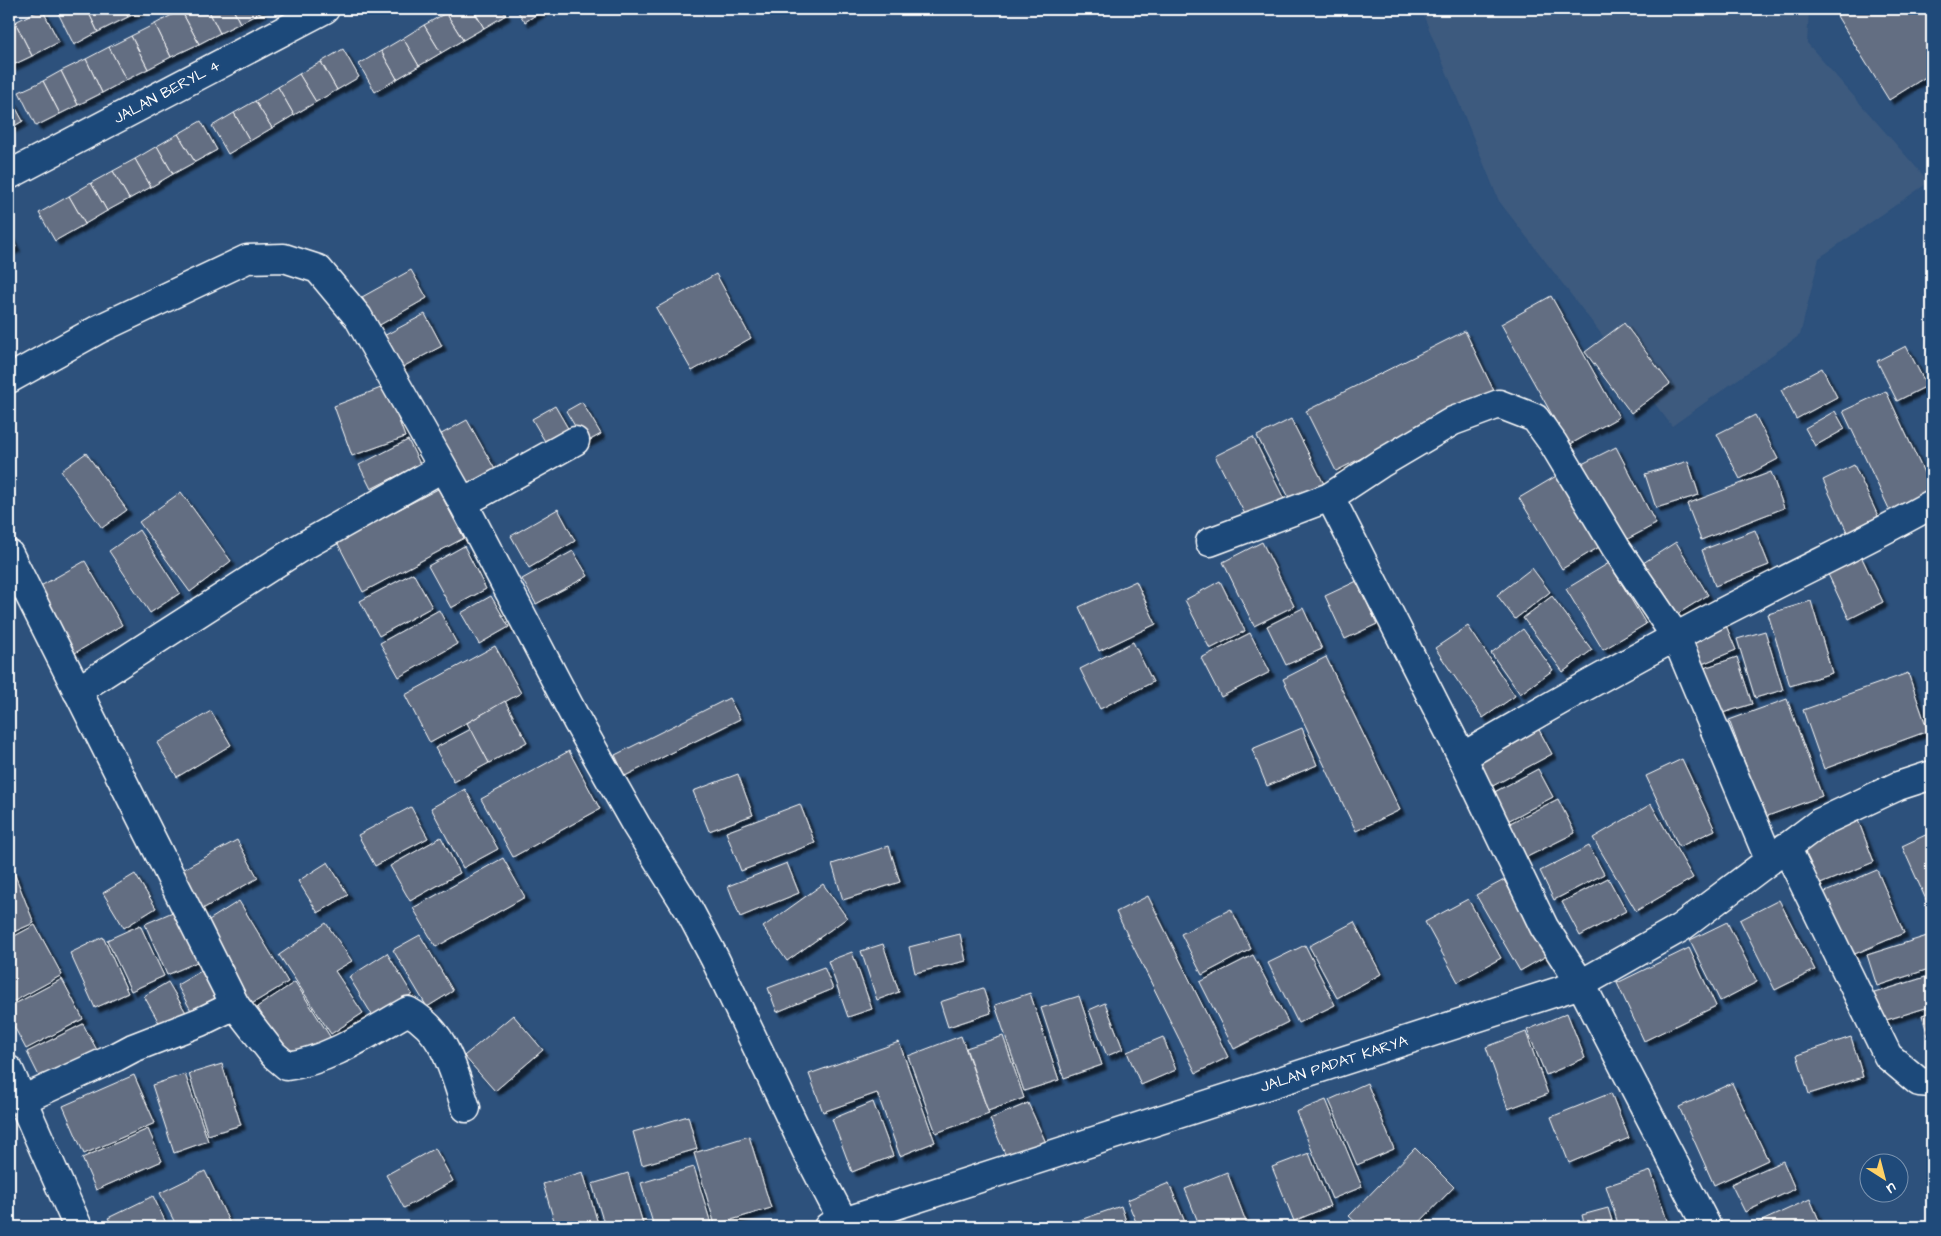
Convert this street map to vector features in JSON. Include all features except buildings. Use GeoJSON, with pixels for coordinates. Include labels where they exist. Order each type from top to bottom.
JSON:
{"type":"FeatureCollection","features":[{"type":"Feature","properties":{"kind":"street","name":"JALAN BERYL 4"},"geometry":{"type":"LineString","coordinates":[[9,175],[325,9]]}},
{"type":"Feature","properties":{"kind":"street"},"geometry":{"type":"LineString","coordinates":[[9,379],[99,329],[247,259],[284,258],[318,269],[358,316],[463,503],[577,721],[636,825],[689,910],[715,959],[836,1224]]}},
{"type":"Feature","properties":{"kind":"street"},"geometry":{"type":"LineString","coordinates":[[1210,542],[1330,497],[1380,464],[1452,421],[1499,404],[1535,418],[1553,443],[1616,548],[1676,637],[1778,853],[1888,1056],[1919,1082],[1932,1083]]}},
{"type":"Feature","properties":{"kind":"street"},"geometry":{"type":"LineString","coordinates":[[463,503],[575,441]]}},
{"type":"Feature","properties":{"kind":"street"},"geometry":{"type":"LineString","coordinates":[[78,691],[147,644],[298,549],[442,468]]}},
{"type":"Feature","properties":{"kind":"street"},"geometry":{"type":"LineString","coordinates":[[1330,497],[1462,757],[1544,927],[1581,984],[1707,1227]]}},
{"type":"Feature","properties":{"kind":"street"},"geometry":{"type":"LineString","coordinates":[[1462,757],[1554,702],[1932,504]]}},
{"type":"Feature","properties":{"kind":"street"},"geometry":{"type":"LineString","coordinates":[[9,554],[235,1005],[274,1055],[287,1066],[303,1064],[339,1050],[408,1011],[423,1019],[444,1045],[466,1108]]}},
{"type":"Feature","properties":{"kind":"street","name":"JALAN PADAT KARYA"},"geometry":{"type":"LineString","coordinates":[[836,1224],[1581,984],[1680,928],[1819,823],[1898,786],[1932,775]]}},
{"type":"Feature","properties":{"kind":"street"},"geometry":{"type":"LineString","coordinates":[[22,1100],[116,1058],[133,1048],[200,1022],[235,1005]]}},
{"type":"Feature","properties":{"kind":"street"},"geometry":{"type":"LineString","coordinates":[[9,1070],[78,1227]]}},
{"type":"Feature","properties":{"kind":"shaded area"},"geometry":{"type":"Polygon","coordinates":[[[1421,9],[1809,9],[1807,43],[1929,182],[1819,258],[1800,335],[1672,426],[1499,201],[1421,9]]]}}]}
